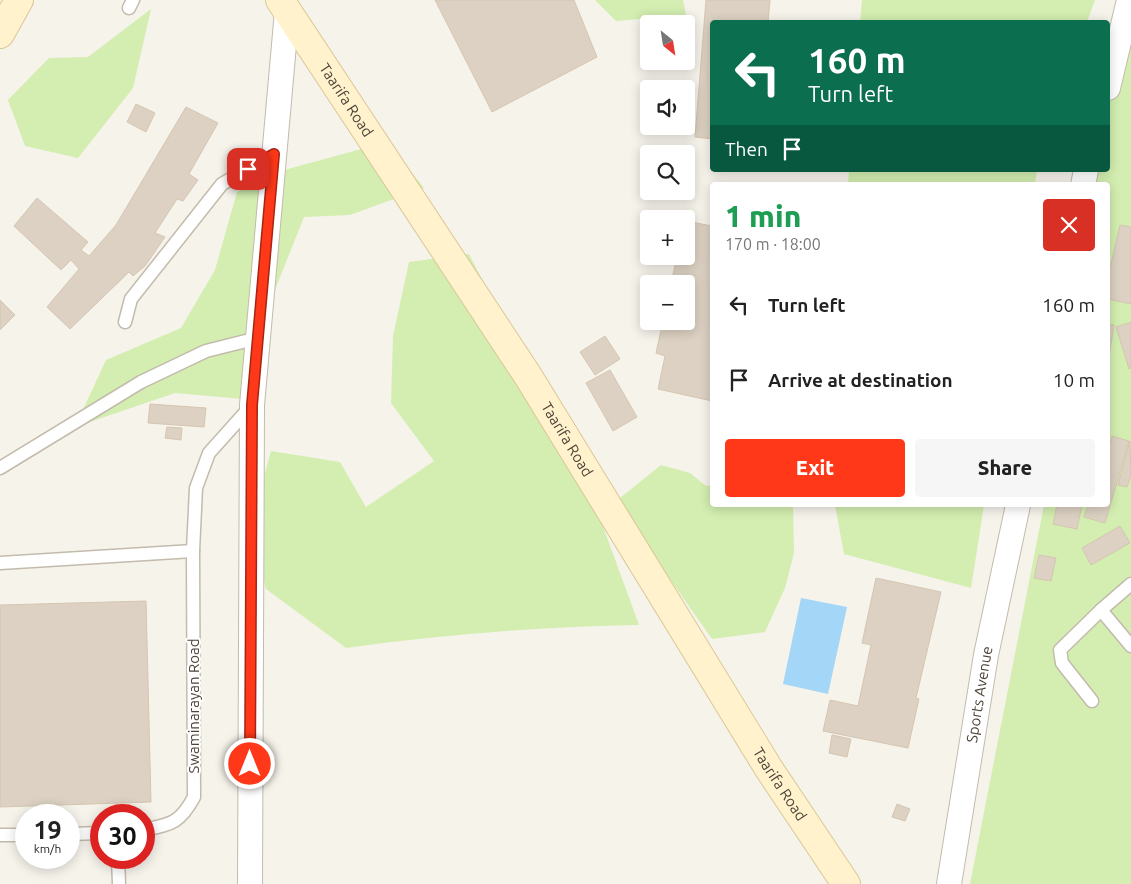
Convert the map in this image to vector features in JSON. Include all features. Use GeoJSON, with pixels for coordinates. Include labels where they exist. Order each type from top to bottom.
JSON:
{"type":"FeatureCollection","features":[{"type":"Feature","properties":{"kind":"street"},"geometry":{"type":"LineString","coordinates":[[0,34],[19,0]]}},
{"type":"Feature","properties":{"kind":"street"},"geometry":{"type":"LineString","coordinates":[[1110,80],[1129,0]]}},
{"type":"Feature","properties":{"kind":"street"},"geometry":{"type":"LineString","coordinates":[[250,884],[252,405],[274,154],[284,6]]}},
{"type":"Feature","properties":{"kind":"street","name":"Taarifa Road"},"geometry":{"type":"LineString","coordinates":[[284,6],[528,376],[769,769],[846,884]]}},
{"type":"Feature","properties":{"kind":"street","name":"Sports Avenue"},"geometry":{"type":"LineString","coordinates":[[949,884],[986,655],[1018,507]]}},
{"type":"Feature","properties":{"kind":"lane"},"geometry":{"type":"LineString","coordinates":[[125,322],[131,298],[222,184],[274,154]]}},
{"type":"Feature","properties":{"kind":"lane"},"geometry":{"type":"LineString","coordinates":[[0,468],[141,382],[206,351],[258,338]]}},
{"type":"Feature","properties":{"kind":"lane","name":"Swaminarayan Road"},"geometry":{"type":"LineString","coordinates":[[155,828],[168,825],[185,814],[194,797],[193,551],[196,488],[209,453],[252,405]]}},
{"type":"Feature","properties":{"kind":"lane"},"geometry":{"type":"LineString","coordinates":[[0,563],[193,551]]}},
{"type":"Feature","properties":{"kind":"lane"},"geometry":{"type":"LineString","coordinates":[[1092,700],[1062,664],[1059,656],[1060,650],[1131,584]]}},
{"type":"Feature","properties":{"kind":"lane"},"geometry":{"type":"LineString","coordinates":[[1101,610],[1131,646]]}},
{"type":"Feature","properties":{"kind":"lane"},"geometry":{"type":"LineString","coordinates":[[0,835],[15,835]]}},
{"type":"Feature","properties":{"kind":"lane"},"geometry":{"type":"LineString","coordinates":[[118,869],[119,884]]}},
{"type":"Feature","properties":{"kind":"green space"},"geometry":{"type":"Polygon","coordinates":[[[595,0],[683,0],[686,15],[640,15],[640,19],[616,21],[595,0]]]}},
{"type":"Feature","properties":{"kind":"green space"},"geometry":{"type":"Polygon","coordinates":[[[862,0],[1095,0],[1088,20],[860,20],[862,0]]]}},
{"type":"Feature","properties":{"kind":"green space"},"geometry":{"type":"Polygon","coordinates":[[[151,9],[133,88],[78,158],[25,146],[8,100],[49,58],[88,57],[151,9]]]}},
{"type":"Feature","properties":{"kind":"green space"},"geometry":{"type":"Polygon","coordinates":[[[1131,33],[1131,884],[970,884],[1044,507],[1110,507],[1110,182],[1088,182],[1087,172],[1110,172],[1110,84],[1131,33]]]}},
{"type":"Feature","properties":{"kind":"green space"},"geometry":{"type":"Polygon","coordinates":[[[387,142],[424,188],[350,215],[304,217],[273,295],[254,400],[175,393],[75,427],[106,360],[181,328],[215,270],[237,192],[277,172],[387,142]]]}},
{"type":"Feature","properties":{"kind":"green space"},"geometry":{"type":"Polygon","coordinates":[[[849,172],[1037,172],[1035,182],[848,182],[849,172]]]}},
{"type":"Feature","properties":{"kind":"green space"},"geometry":{"type":"Polygon","coordinates":[[[469,254],[518,350],[563,417],[639,625],[565,627],[492,632],[346,648],[266,589],[250,527],[271,451],[340,462],[366,507],[434,461],[391,403],[393,336],[409,262],[469,254]]]}},
{"type":"Feature","properties":{"kind":"green space"},"geometry":{"type":"Polygon","coordinates":[[[661,465],[690,473],[706,486],[710,485],[710,507],[793,507],[794,553],[785,588],[765,632],[712,639],[648,548],[620,498],[661,465]]]}},
{"type":"Feature","properties":{"kind":"green space"},"geometry":{"type":"Polygon","coordinates":[[[835,507],[984,507],[971,588],[844,554],[835,507]]]}},
{"type":"Feature","properties":{"kind":"water"},"geometry":{"type":"Polygon","coordinates":[[[801,598],[847,607],[828,694],[783,684],[801,598]]]}},
{"type":"Feature","properties":{"kind":"building"},"geometry":{"type":"Polygon","coordinates":[[[435,0],[574,0],[597,57],[492,112],[435,0]]]}},
{"type":"Feature","properties":{"kind":"building"},"geometry":{"type":"Polygon","coordinates":[[[706,0],[770,0],[768,20],[710,20],[710,139],[695,137],[706,0]]]}},
{"type":"Feature","properties":{"kind":"building"},"geometry":{"type":"Polygon","coordinates":[[[136,104],[155,113],[146,132],[127,122],[136,104]]]}},
{"type":"Feature","properties":{"kind":"building"},"geometry":{"type":"Polygon","coordinates":[[[186,107],[218,123],[189,174],[198,180],[183,201],[177,199],[155,233],[165,237],[145,266],[133,276],[129,272],[70,329],[47,307],[79,269],[71,260],[61,270],[14,226],[37,198],[88,242],[81,250],[89,256],[116,225],[186,107]]]}},
{"type":"Feature","properties":{"kind":"building"},"geometry":{"type":"Polygon","coordinates":[[[695,223],[710,226],[710,401],[658,389],[665,356],[656,353],[661,330],[695,330],[695,275],[673,275],[675,265],[695,265],[695,223]]]}},
{"type":"Feature","properties":{"kind":"building"},"geometry":{"type":"Polygon","coordinates":[[[1120,225],[1131,227],[1131,304],[1110,299],[1110,268],[1120,225]]]}},
{"type":"Feature","properties":{"kind":"building"},"geometry":{"type":"Polygon","coordinates":[[[0,300],[15,315],[0,330],[0,300]]]}},
{"type":"Feature","properties":{"kind":"building"},"geometry":{"type":"Polygon","coordinates":[[[1131,322],[1131,368],[1129,369],[1116,327],[1131,322]]]}},
{"type":"Feature","properties":{"kind":"building"},"geometry":{"type":"Polygon","coordinates":[[[1110,324],[1114,325],[1110,350],[1110,324]]]}},
{"type":"Feature","properties":{"kind":"building"},"geometry":{"type":"Polygon","coordinates":[[[605,336],[620,359],[595,375],[580,352],[605,336]]]}},
{"type":"Feature","properties":{"kind":"building"},"geometry":{"type":"Polygon","coordinates":[[[610,370],[637,417],[613,431],[586,383],[610,370]]]}},
{"type":"Feature","properties":{"kind":"building"},"geometry":{"type":"Polygon","coordinates":[[[150,404],[206,408],[204,427],[148,423],[150,404]]]}},
{"type":"Feature","properties":{"kind":"building"},"geometry":{"type":"Polygon","coordinates":[[[167,427],[182,428],[181,440],[165,438],[167,427]]]}},
{"type":"Feature","properties":{"kind":"building"},"geometry":{"type":"Polygon","coordinates":[[[1112,436],[1129,441],[1110,506],[1110,444],[1112,436]]]}},
{"type":"Feature","properties":{"kind":"building"},"geometry":{"type":"Polygon","coordinates":[[[1130,441],[1131,475],[1127,487],[1118,485],[1130,441]]]}},
{"type":"Feature","properties":{"kind":"building"},"geometry":{"type":"Polygon","coordinates":[[[1057,507],[1082,507],[1077,529],[1053,524],[1057,507]]]}},
{"type":"Feature","properties":{"kind":"building"},"geometry":{"type":"Polygon","coordinates":[[[1087,507],[1110,507],[1105,523],[1084,517],[1087,507]]]}},
{"type":"Feature","properties":{"kind":"building"},"geometry":{"type":"Polygon","coordinates":[[[1120,526],[1130,543],[1091,565],[1082,548],[1120,526]]]}},
{"type":"Feature","properties":{"kind":"building"},"geometry":{"type":"Polygon","coordinates":[[[1039,555],[1056,558],[1051,581],[1034,578],[1039,555]]]}},
{"type":"Feature","properties":{"kind":"building"},"geometry":{"type":"Polygon","coordinates":[[[876,578],[941,592],[916,698],[919,699],[908,748],[823,731],[830,700],[858,706],[871,645],[862,643],[876,578]]]}},
{"type":"Feature","properties":{"kind":"building"},"geometry":{"type":"Polygon","coordinates":[[[146,601],[151,802],[15,804],[15,807],[0,807],[0,605],[146,601]]]}},
{"type":"Feature","properties":{"kind":"building"},"geometry":{"type":"Polygon","coordinates":[[[832,735],[851,739],[847,757],[829,753],[832,735]]]}},
{"type":"Feature","properties":{"kind":"building"},"geometry":{"type":"Polygon","coordinates":[[[897,804],[910,809],[905,821],[892,817],[897,804]]]}},
{"type":"Feature","properties":{"kind":"route"},"geometry":{"type":"LineString","coordinates":[[248,169],[274,154],[252,405],[250,764]]}}]}
